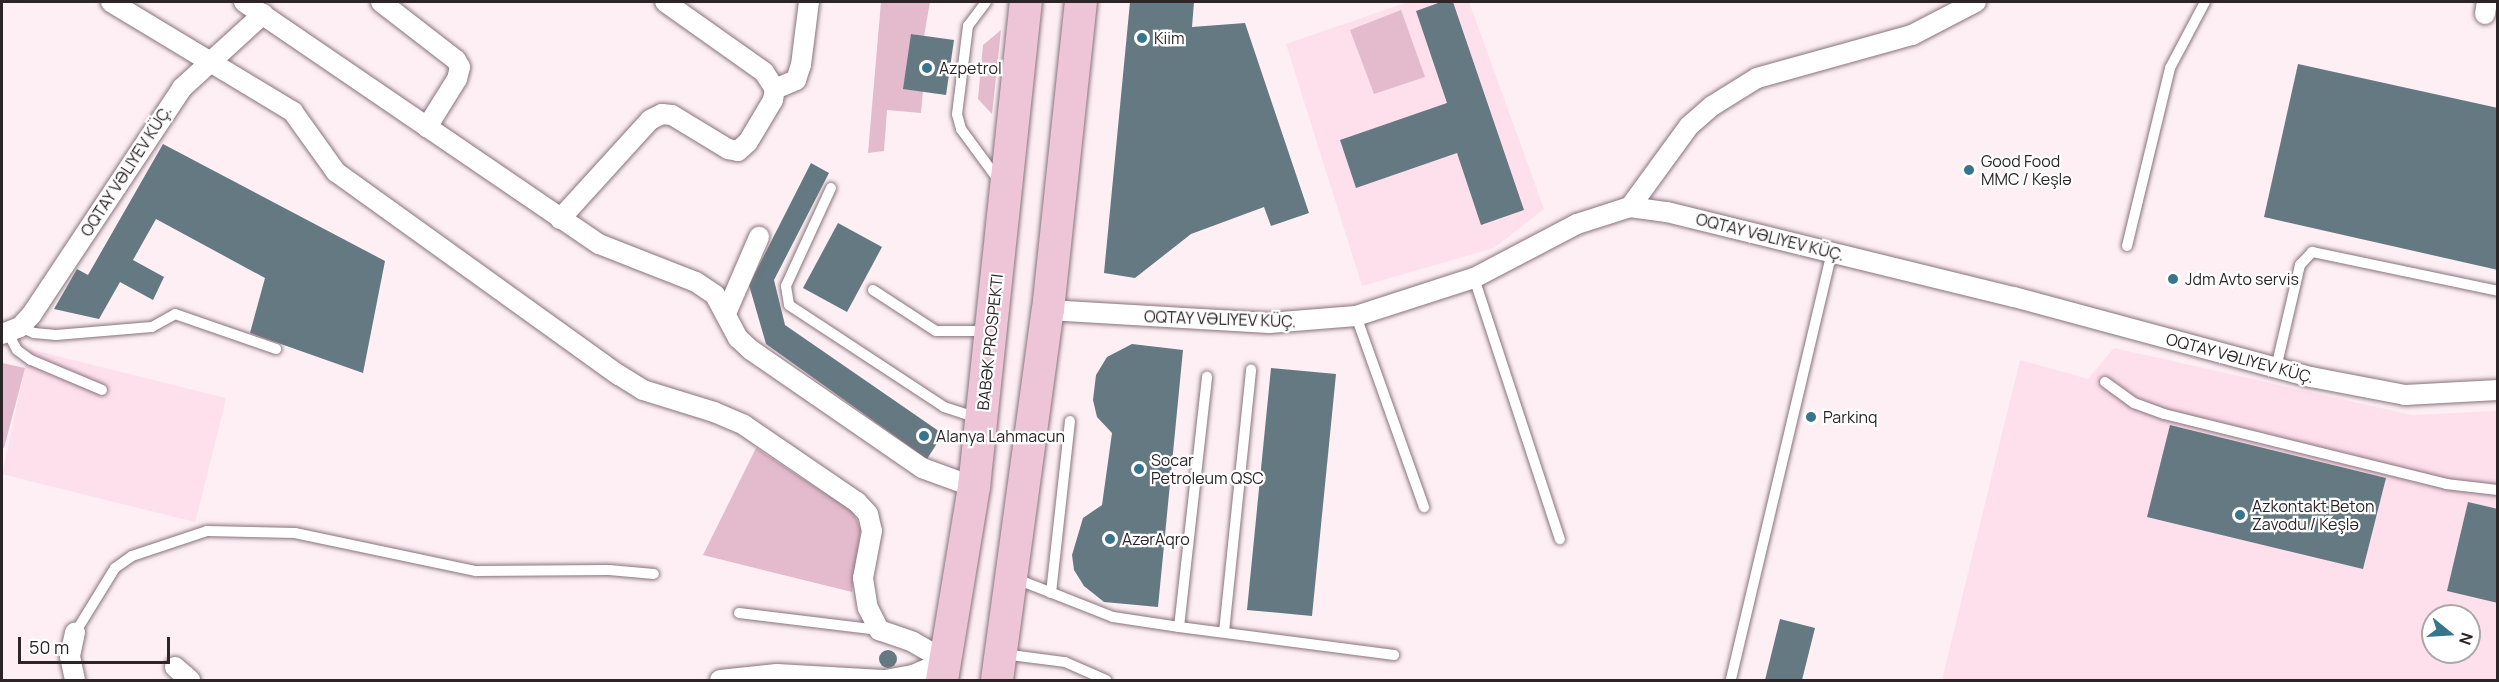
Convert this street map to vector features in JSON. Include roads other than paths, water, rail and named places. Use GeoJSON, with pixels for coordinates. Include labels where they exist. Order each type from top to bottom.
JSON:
{"type":"FeatureCollection","features":[{"type":"Feature","properties":{"kind":"main road","name":"BABƏK PROSPEKTI"},"geometry":{"type":"LineString","coordinates":[[944,671],[974,487],[1026,2]]}},
{"type":"Feature","properties":{"kind":"main road"},"geometry":{"type":"LineString","coordinates":[[1000,667],[1014,578],[1048,310],[1082,2]]}},
{"type":"Feature","properties":{"kind":"street"},"geometry":{"type":"LineString","coordinates":[[111,2],[211,60],[293,112],[336,172],[619,375],[643,390],[714,412],[744,425],[857,502],[868,514],[872,531],[863,578],[868,608],[879,630],[913,642],[944,671]]}},
{"type":"Feature","properties":{"kind":"street"},"geometry":{"type":"LineString","coordinates":[[244,2],[598,244],[696,282],[715,295],[727,311],[738,338],[751,350],[922,468],[974,487]]}},
{"type":"Feature","properties":{"kind":"street"},"geometry":{"type":"LineString","coordinates":[[381,2],[456,60],[460,67],[458,79],[427,127]]}},
{"type":"Feature","properties":{"kind":"street"},"geometry":{"type":"LineString","coordinates":[[560,219],[650,120],[662,114],[672,116],[728,149],[738,151],[748,141],[773,100],[775,89],[764,72],[665,2]]}},
{"type":"Feature","properties":{"kind":"street"},"geometry":{"type":"LineString","coordinates":[[775,89],[796,80],[801,65],[809,2]]}},
{"type":"Feature","properties":{"kind":"street"},"geometry":{"type":"LineString","coordinates":[[1630,207],[1689,126],[1712,106],[1757,78],[1912,35],[1976,2]]}},
{"type":"Feature","properties":{"kind":"street","name":"OQTAY VƏLIYEV KÜÇ."},"geometry":{"type":"LineString","coordinates":[[10,331],[168,106],[211,60],[263,14]]}},
{"type":"Feature","properties":{"kind":"street","name":"OQTAY VƏLIYEV KÜÇ."},"geometry":{"type":"LineString","coordinates":[[1048,310],[1269,323],[1356,316],[1474,278],[1577,224],[1630,207],[1667,212],[1833,253],[2276,368],[2405,395],[2498,390]]}},
{"type":"Feature","properties":{"kind":"street"},"geometry":{"type":"LineString","coordinates":[[727,311],[759,237]]}},
{"type":"Feature","properties":{"kind":"street"},"geometry":{"type":"LineString","coordinates":[[75,633],[70,656],[75,681]]}},
{"type":"Feature","properties":{"kind":"street"},"geometry":{"type":"LineString","coordinates":[[175,667],[190,681]]}},
{"type":"Feature","properties":{"kind":"street"},"geometry":{"type":"LineString","coordinates":[[720,681],[800,678],[884,681],[944,671]]}},
{"type":"Feature","properties":{"kind":"lane"},"geometry":{"type":"LineString","coordinates":[[986,2],[968,26],[957,114],[961,129],[1006,190]]}},
{"type":"Feature","properties":{"kind":"lane"},"geometry":{"type":"LineString","coordinates":[[2127,246],[2170,68],[2205,2]]}},
{"type":"Feature","properties":{"kind":"lane"},"geometry":{"type":"LineString","coordinates":[[831,189],[786,286],[789,305],[944,407],[982,418]]}},
{"type":"Feature","properties":{"kind":"lane"},"geometry":{"type":"LineString","coordinates":[[2276,368],[2300,265],[2312,252],[2498,291]]}},
{"type":"Feature","properties":{"kind":"lane"},"geometry":{"type":"LineString","coordinates":[[1731,679],[1833,253]]}},
{"type":"Feature","properties":{"kind":"lane"},"geometry":{"type":"LineString","coordinates":[[1474,278],[1560,539]]}},
{"type":"Feature","properties":{"kind":"lane"},"geometry":{"type":"LineString","coordinates":[[873,290],[936,331],[992,331]]}},
{"type":"Feature","properties":{"kind":"lane"},"geometry":{"type":"LineString","coordinates":[[102,390],[31,360],[17,350],[10,331],[80,333],[152,327],[175,314],[276,349]]}},
{"type":"Feature","properties":{"kind":"lane"},"geometry":{"type":"LineString","coordinates":[[1356,316],[1424,507]]}},
{"type":"Feature","properties":{"kind":"lane"},"geometry":{"type":"LineString","coordinates":[[1224,632],[1251,369]]}},
{"type":"Feature","properties":{"kind":"lane"},"geometry":{"type":"LineString","coordinates":[[1179,627],[1207,377]]}},
{"type":"Feature","properties":{"kind":"lane"},"geometry":{"type":"LineString","coordinates":[[2105,382],[2134,404],[2164,414],[2446,484],[2498,490]]}},
{"type":"Feature","properties":{"kind":"lane"},"geometry":{"type":"LineString","coordinates":[[1051,592],[1070,421]]}},
{"type":"Feature","properties":{"kind":"lane"},"geometry":{"type":"LineString","coordinates":[[75,633],[115,568],[132,556],[207,531],[295,533],[476,571],[654,574]]}},
{"type":"Feature","properties":{"kind":"lane"},"geometry":{"type":"LineString","coordinates":[[1014,578],[1113,617],[1394,655]]}},
{"type":"Feature","properties":{"kind":"lane"},"geometry":{"type":"LineString","coordinates":[[739,613],[879,630]]}},
{"type":"Feature","properties":{"kind":"lane"},"geometry":{"type":"LineString","coordinates":[[1000,667],[1065,662],[1106,681]]}},
{"type":"Feature","properties":{"kind":"place","name":"Kiim"},"geometry":{"type":"Point","coordinates":[1142,38]}},
{"type":"Feature","properties":{"kind":"place","name":"Azpetrol"},"geometry":{"type":"Point","coordinates":[927,68]}},
{"type":"Feature","properties":{"kind":"place","name":"Good Food MMC / Keşlə"},"geometry":{"type":"Point","coordinates":[1969,170]}},
{"type":"Feature","properties":{"kind":"place","name":"Jdm Avto servis"},"geometry":{"type":"Point","coordinates":[2173,279]}},
{"type":"Feature","properties":{"kind":"place","name":"Parkinq"},"geometry":{"type":"Point","coordinates":[1811,417]}},
{"type":"Feature","properties":{"kind":"place","name":"Alanya Lahmacun"},"geometry":{"type":"Point","coordinates":[924,436]}},
{"type":"Feature","properties":{"kind":"place","name":"Socar Petroleum QSC"},"geometry":{"type":"Point","coordinates":[1139,469]}},
{"type":"Feature","properties":{"kind":"place","name":"Azkontakt Beton Zavodu / Keşlə"},"geometry":{"type":"Point","coordinates":[2240,515]}},
{"type":"Feature","properties":{"kind":"place","name":"AzərAqro"},"geometry":{"type":"Point","coordinates":[1110,539]}}]}
